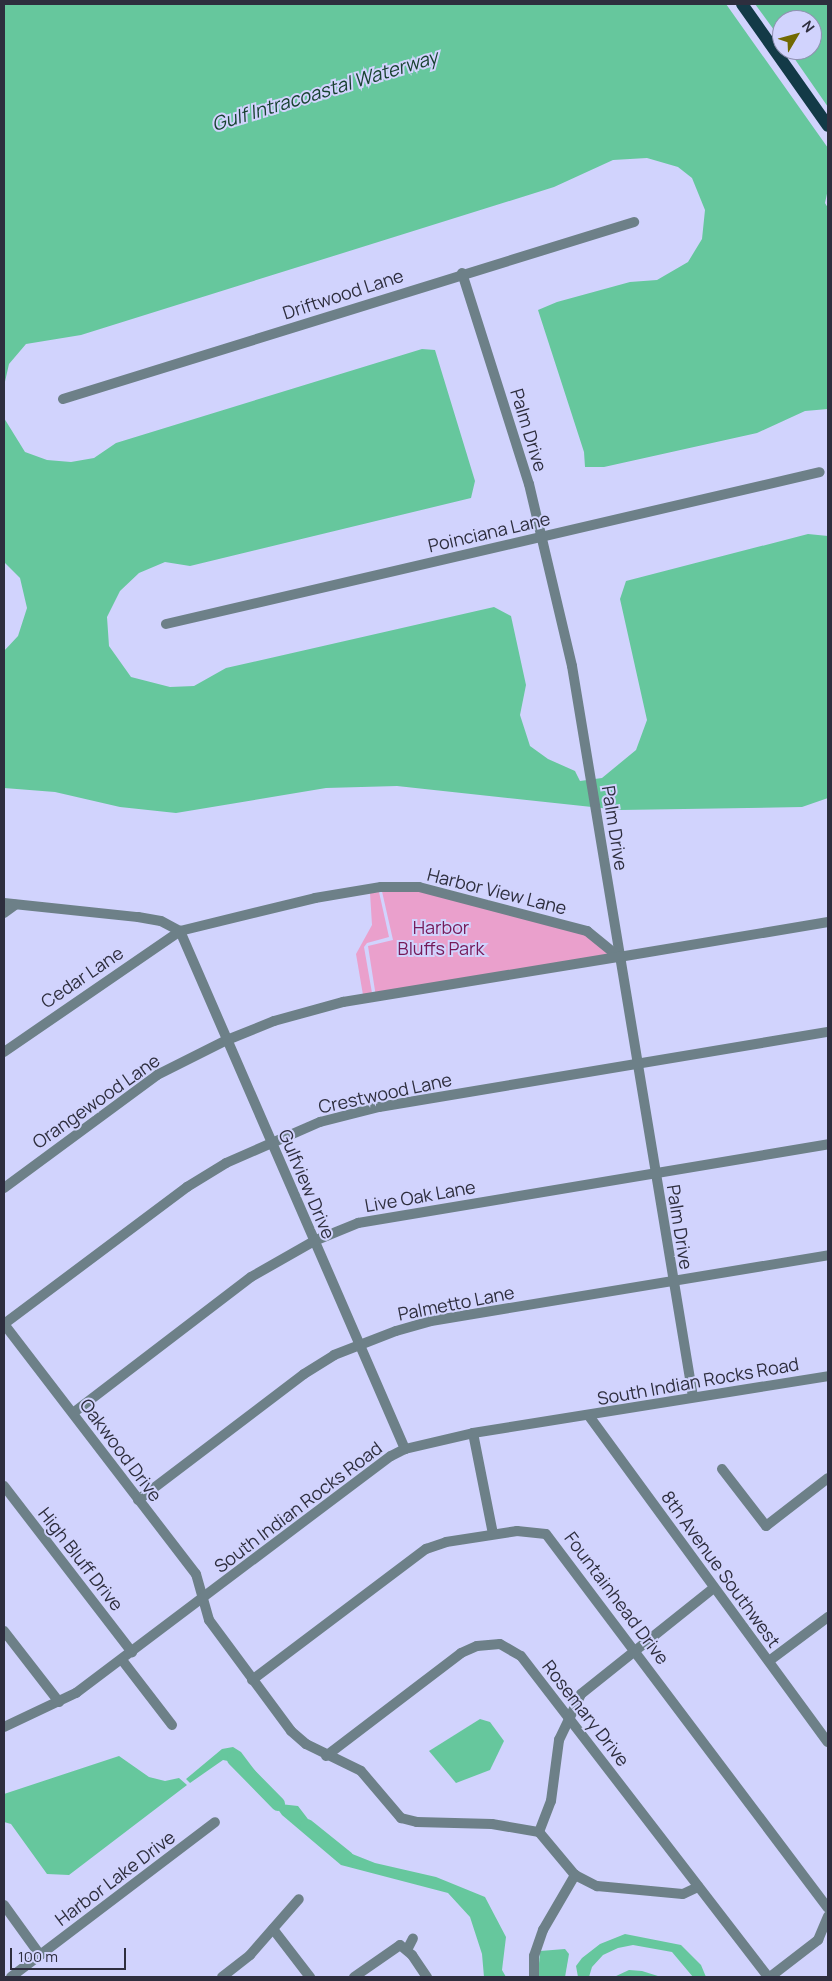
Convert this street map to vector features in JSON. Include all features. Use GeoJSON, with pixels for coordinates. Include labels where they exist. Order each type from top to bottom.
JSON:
{"type":"FeatureCollection","features":[{"type":"Feature","properties":{"kind":"main road"},"geometry":{"type":"LineString","coordinates":[[742,4],[828,126]]}},
{"type":"Feature","properties":{"kind":"street","name":"Driftwood Lane"},"geometry":{"type":"LineString","coordinates":[[63,399],[634,222]]}},
{"type":"Feature","properties":{"kind":"street","name":"Palm Drive"},"geometry":{"type":"LineString","coordinates":[[462,274],[509,417],[542,536],[572,666],[619,957],[639,1063],[672,1281],[693,1397]]}},
{"type":"Feature","properties":{"kind":"street","name":"Poinciana Lane"},"geometry":{"type":"LineString","coordinates":[[166,624],[820,472]]}},
{"type":"Feature","properties":{"kind":"street","name":"Harbor View Lane"},"geometry":{"type":"LineString","coordinates":[[180,931],[315,898],[381,888],[419,886],[587,931],[619,957]]}},
{"type":"Feature","properties":{"kind":"street"},"geometry":{"type":"LineString","coordinates":[[4,903],[138,917],[161,921],[180,931]]}},
{"type":"Feature","properties":{"kind":"street"},"geometry":{"type":"LineString","coordinates":[[4,913],[15,904]]}},
{"type":"Feature","properties":{"kind":"street"},"geometry":{"type":"LineString","coordinates":[[619,957],[828,922]]}},
{"type":"Feature","properties":{"kind":"street","name":"Gulfview Drive"},"geometry":{"type":"LineString","coordinates":[[180,931],[405,1449]]}},
{"type":"Feature","properties":{"kind":"street","name":"Cedar Lane"},"geometry":{"type":"LineString","coordinates":[[4,1052],[180,931]]}},
{"type":"Feature","properties":{"kind":"street","name":"Orangewood Lane"},"geometry":{"type":"LineString","coordinates":[[4,1188],[157,1075],[227,1040],[274,1021],[344,1002],[619,957]]}},
{"type":"Feature","properties":{"kind":"street","name":"Crestwood Lane"},"geometry":{"type":"LineString","coordinates":[[4,1324],[187,1187],[226,1163],[320,1122],[379,1108],[828,1032]]}},
{"type":"Feature","properties":{"kind":"street","name":"Live Oak Lane"},"geometry":{"type":"LineString","coordinates":[[73,1413],[251,1277],[314,1241],[358,1223],[828,1144]]}},
{"type":"Feature","properties":{"kind":"street","name":"Palmetto Lane"},"geometry":{"type":"LineString","coordinates":[[138,1500],[304,1374],[334,1355],[358,1344],[431,1321],[828,1255]]}},
{"type":"Feature","properties":{"kind":"street","name":"Oakwood Drive"},"geometry":{"type":"LineString","coordinates":[[4,1324],[196,1574],[201,1600],[209,1620],[291,1731],[326,1756],[361,1772],[401,1818],[417,1822],[492,1824],[539,1832]]}},
{"type":"Feature","properties":{"kind":"street","name":"South Indian Rocks Road"},"geometry":{"type":"LineString","coordinates":[[4,1727],[59,1702],[122,1660],[391,1456],[405,1449],[473,1434],[828,1376]]}},
{"type":"Feature","properties":{"kind":"street","name":"8th Avenue Southwest"},"geometry":{"type":"LineString","coordinates":[[589,1416],[828,1742]]}},
{"type":"Feature","properties":{"kind":"street"},"geometry":{"type":"LineString","coordinates":[[473,1434],[493,1534]]}},
{"type":"Feature","properties":{"kind":"street"},"geometry":{"type":"LineString","coordinates":[[722,1468],[766,1526],[828,1478]]}},
{"type":"Feature","properties":{"kind":"street","name":"High Bluff Drive"},"geometry":{"type":"LineString","coordinates":[[4,1486],[132,1652]]}},
{"type":"Feature","properties":{"kind":"street","name":"Fountainhead Drive"},"geometry":{"type":"LineString","coordinates":[[252,1680],[426,1550],[446,1542],[493,1534],[527,1530],[546,1534],[828,1908]]}},
{"type":"Feature","properties":{"kind":"street"},"geometry":{"type":"LineString","coordinates":[[698,1887],[683,1894],[597,1886],[575,1875],[539,1832],[551,1801],[558,1740],[568,1715],[582,1694],[714,1588]]}},
{"type":"Feature","properties":{"kind":"street"},"geometry":{"type":"LineString","coordinates":[[768,1661],[828,1617]]}},
{"type":"Feature","properties":{"kind":"street"},"geometry":{"type":"LineString","coordinates":[[4,1631],[59,1702]]}},
{"type":"Feature","properties":{"kind":"street","name":"Rosemary Drive"},"geometry":{"type":"LineString","coordinates":[[326,1756],[461,1653],[489,1644],[500,1644],[521,1656],[769,1977]]}},
{"type":"Feature","properties":{"kind":"street"},"geometry":{"type":"LineString","coordinates":[[122,1660],[172,1725]]}},
{"type":"Feature","properties":{"kind":"street","name":"Harbor Lake Drive"},"geometry":{"type":"LineString","coordinates":[[11,1977],[215,1822]]}},
{"type":"Feature","properties":{"kind":"street"},"geometry":{"type":"LineString","coordinates":[[534,1976],[534,1956],[543,1930],[575,1875]]}},
{"type":"Feature","properties":{"kind":"street"},"geometry":{"type":"LineString","coordinates":[[222,1977],[250,1955],[300,1899]]}},
{"type":"Feature","properties":{"kind":"street"},"geometry":{"type":"LineString","coordinates":[[4,1905],[40,1955]]}},
{"type":"Feature","properties":{"kind":"street"},"geometry":{"type":"LineString","coordinates":[[769,1977],[818,1940],[828,1916]]}},
{"type":"Feature","properties":{"kind":"street"},"geometry":{"type":"LineString","coordinates":[[273,1929],[310,1977]]}},
{"type":"Feature","properties":{"kind":"street"},"geometry":{"type":"LineString","coordinates":[[354,1977],[403,1947],[412,1938]]}},
{"type":"Feature","properties":{"kind":"street"},"geometry":{"type":"LineString","coordinates":[[403,1947],[427,1977]]}},
{"type":"Feature","properties":{"kind":"green space","name":"Harbor Bluffs Park"},"geometry":{"type":"Polygon","coordinates":[[[381,887],[419,887],[587,931],[619,957],[376,997],[368,946],[393,940],[381,887]]]}},
{"type":"Feature","properties":{"kind":"green space"},"geometry":{"type":"Polygon","coordinates":[[[379,892],[389,937],[367,943],[364,947],[372,993],[363,995],[356,954],[372,925],[370,893],[379,892]]]}},
{"type":"Feature","properties":{"kind":"water","name":"Gulf Intracoastal Waterway"},"geometry":{"type":"Polygon","coordinates":[[[4,4],[828,4],[828,189],[825,203],[828,208],[828,409],[805,411],[757,433],[604,467],[585,467],[584,452],[538,310],[557,302],[630,282],[657,280],[688,262],[702,239],[705,210],[692,178],[678,167],[647,158],[613,160],[554,187],[81,335],[26,344],[9,364],[4,386],[4,4]]]}},
{"type":"Feature","properties":{"kind":"water"},"geometry":{"type":"Polygon","coordinates":[[[422,349],[435,350],[475,481],[471,498],[190,566],[165,562],[139,573],[120,591],[107,617],[109,646],[131,677],[170,687],[194,686],[226,668],[494,607],[511,616],[526,685],[520,715],[530,746],[548,759],[575,771],[580,781],[602,778],[636,750],[647,720],[620,599],[626,581],[808,534],[828,536],[828,798],[802,807],[620,810],[397,786],[326,788],[176,813],[120,807],[55,792],[4,788],[4,651],[18,636],[27,608],[20,578],[4,562],[4,418],[25,452],[47,460],[71,462],[94,458],[116,443],[422,349]]]}},
{"type":"Feature","properties":{"kind":"water"},"geometry":{"type":"Polygon","coordinates":[[[480,1719],[490,1722],[504,1741],[490,1770],[456,1783],[429,1751],[480,1719]]]}},
{"type":"Feature","properties":{"kind":"water"},"geometry":{"type":"Polygon","coordinates":[[[233,1747],[241,1752],[280,1804],[298,1806],[327,1844],[375,1863],[436,1877],[485,1897],[506,1937],[502,1970],[506,1977],[484,1977],[482,1954],[470,1917],[448,1893],[341,1865],[282,1815],[257,1780],[238,1763],[223,1760],[190,1783],[186,1779],[222,1749],[233,1747]]]}},
{"type":"Feature","properties":{"kind":"water"},"geometry":{"type":"Polygon","coordinates":[[[119,1756],[149,1777],[165,1781],[179,1778],[187,1785],[69,1875],[47,1874],[11,1824],[4,1822],[4,1794],[119,1756]]]}},
{"type":"Feature","properties":{"kind":"water"},"geometry":{"type":"Polygon","coordinates":[[[625,1934],[681,1945],[701,1965],[706,1977],[693,1977],[672,1952],[633,1945],[618,1948],[603,1955],[592,1967],[589,1977],[578,1977],[576,1966],[582,1958],[600,1944],[625,1934]]]}},
{"type":"Feature","properties":{"kind":"water"},"geometry":{"type":"Polygon","coordinates":[[[565,1949],[569,1954],[565,1977],[538,1977],[540,1951],[565,1949]]]}},
{"type":"Feature","properties":{"kind":"water"},"geometry":{"type":"Polygon","coordinates":[[[629,1970],[642,1971],[661,1977],[614,1977],[629,1970]]]}},
{"type":"Feature","properties":{"kind":"pier"},"geometry":{"type":"Polygon","coordinates":[[[726,4],[755,4],[772,27],[772,60],[795,60],[828,107],[828,148],[726,4]]]}},
{"type":"Feature","properties":{"kind":"waterway"},"geometry":{"type":"LineString","coordinates":[[234,1759],[278,1804]]}},
{"type":"Feature","properties":{"kind":"waterway"},"geometry":{"type":"LineString","coordinates":[[307,1826],[347,1858]]}}]}
